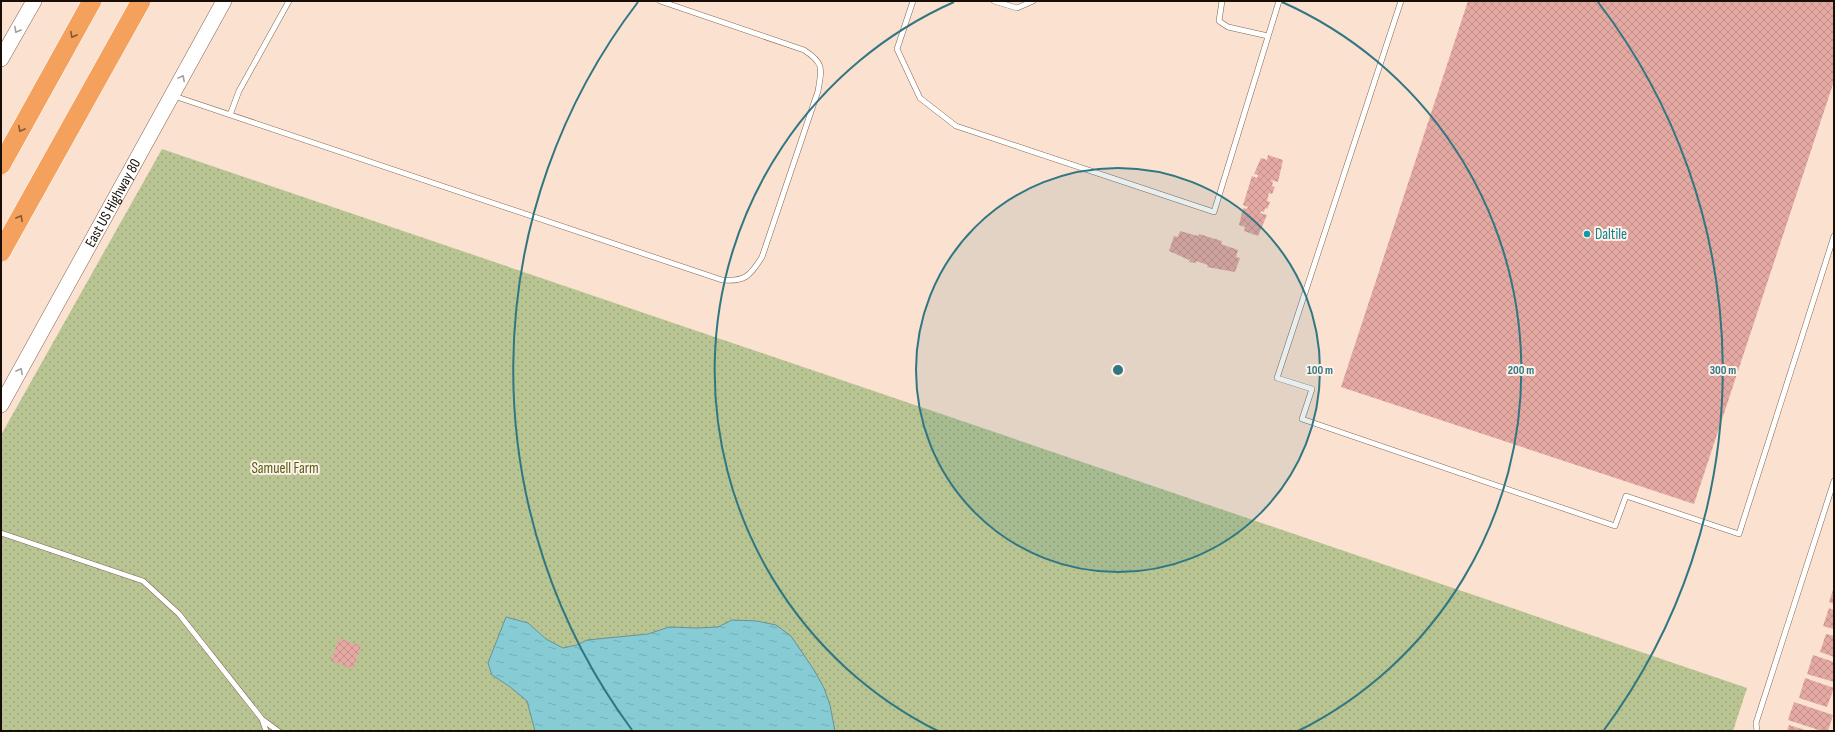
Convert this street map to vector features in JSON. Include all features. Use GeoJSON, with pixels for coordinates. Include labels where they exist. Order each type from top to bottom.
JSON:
{"type":"FeatureCollection","features":[{"type":"Feature","properties":{"kind":"highway"},"geometry":{"type":"LineString","coordinates":[[1,165],[92,1]]}},
{"type":"Feature","properties":{"kind":"highway"},"geometry":{"type":"LineString","coordinates":[[1,252],[141,1]]}},
{"type":"Feature","properties":{"kind":"highway"},"geometry":{"type":"LineString","coordinates":[[86,100],[151,1]]}},
{"type":"Feature","properties":{"kind":"main road"},"geometry":{"type":"LineString","coordinates":[[1,59],[34,1]]}},
{"type":"Feature","properties":{"kind":"main road","name":"East US Highway 80"},"geometry":{"type":"LineString","coordinates":[[1,405],[224,1]]}},
{"type":"Feature","properties":{"kind":"lane"},"geometry":{"type":"LineString","coordinates":[[230,115],[239,91],[289,1]]}},
{"type":"Feature","properties":{"kind":"lane"},"geometry":{"type":"LineString","coordinates":[[173,95],[722,280],[738,281],[751,274],[762,257],[818,91],[821,72],[817,58],[804,50],[660,1]]}},
{"type":"Feature","properties":{"kind":"lane"},"geometry":{"type":"LineString","coordinates":[[913,1],[898,49],[920,98],[956,126],[1214,212],[1279,1]]}},
{"type":"Feature","properties":{"kind":"lane"},"geometry":{"type":"LineString","coordinates":[[994,1],[1017,8],[1033,1]]}},
{"type":"Feature","properties":{"kind":"lane"},"geometry":{"type":"LineString","coordinates":[[1222,1],[1219,21],[1228,27],[1268,36]]}},
{"type":"Feature","properties":{"kind":"lane"},"geometry":{"type":"LineString","coordinates":[[1401,1],[1277,378],[1312,388],[1302,419],[1615,526],[1626,496],[1740,534],[1834,236]]}},
{"type":"Feature","properties":{"kind":"lane"},"geometry":{"type":"LineString","coordinates":[[1757,731],[1756,723],[1834,481]]}},
{"type":"Feature","properties":{"kind":"lane"},"geometry":{"type":"LineString","coordinates":[[1,532],[143,582],[179,614],[262,719],[278,731]]}},
{"type":"Feature","properties":{"kind":"lane"},"geometry":{"type":"LineString","coordinates":[[262,719],[266,731]]}},
{"type":"Feature","properties":{"kind":"green space","name":"Samuell Farm"},"geometry":{"type":"Polygon","coordinates":[[[162,149],[1747,688],[1733,731],[1,731],[1,435],[162,149]]]}},
{"type":"Feature","properties":{"kind":"water"},"geometry":{"type":"Polygon","coordinates":[[[506,617],[528,623],[546,639],[563,648],[577,645],[587,640],[648,634],[669,627],[718,627],[732,620],[757,621],[776,625],[791,636],[814,670],[824,688],[830,705],[835,731],[535,731],[527,701],[509,686],[492,675],[488,663],[506,617]]]}},
{"type":"Feature","properties":{"kind":"building","name":"Daltile"},"geometry":{"type":"Polygon","coordinates":[[[1468,1],[1834,1],[1834,81],[1694,504],[1341,387],[1468,1]]]}},
{"type":"Feature","properties":{"kind":"building"},"geometry":{"type":"Polygon","coordinates":[[[1268,155],[1283,160],[1278,182],[1271,180],[1273,182],[1272,186],[1275,187],[1272,194],[1269,193],[1267,201],[1270,202],[1267,209],[1265,208],[1264,212],[1261,211],[1260,213],[1267,215],[1258,236],[1244,231],[1245,227],[1239,225],[1243,208],[1247,209],[1248,207],[1243,205],[1252,176],[1257,178],[1258,175],[1254,174],[1261,158],[1267,160],[1268,155]]]}},
{"type":"Feature","properties":{"kind":"building"},"geometry":{"type":"Polygon","coordinates":[[[1180,231],[1198,236],[1199,234],[1222,241],[1221,244],[1238,250],[1236,257],[1240,258],[1235,272],[1207,267],[1208,265],[1196,261],[1196,263],[1189,262],[1191,258],[1189,260],[1169,251],[1174,236],[1178,237],[1180,231]]]}},
{"type":"Feature","properties":{"kind":"building"},"geometry":{"type":"Polygon","coordinates":[[[1834,587],[1834,604],[1829,602],[1834,587]]]}},
{"type":"Feature","properties":{"kind":"building"},"geometry":{"type":"Polygon","coordinates":[[[1829,608],[1834,610],[1834,629],[1823,626],[1829,608]]]}},
{"type":"Feature","properties":{"kind":"building"},"geometry":{"type":"Polygon","coordinates":[[[1826,634],[1834,636],[1834,657],[1820,652],[1826,634]]]}},
{"type":"Feature","properties":{"kind":"building"},"geometry":{"type":"Polygon","coordinates":[[[339,638],[361,646],[353,669],[331,661],[339,638]]]}},
{"type":"Feature","properties":{"kind":"building"},"geometry":{"type":"Polygon","coordinates":[[[1813,655],[1834,662],[1834,682],[1807,674],[1813,655]]]}},
{"type":"Feature","properties":{"kind":"building"},"geometry":{"type":"Polygon","coordinates":[[[1805,678],[1834,688],[1827,707],[1799,698],[1805,678]]]}},
{"type":"Feature","properties":{"kind":"building"},"geometry":{"type":"Polygon","coordinates":[[[1794,702],[1833,715],[1828,731],[1822,731],[1788,720],[1794,702]]]}},
{"type":"Feature","properties":{"kind":"building"},"geometry":{"type":"Polygon","coordinates":[[[1789,725],[1808,731],[1787,731],[1789,725]]]}},
{"type":"Feature","properties":{"kind":"place","name":"Daltile"},"geometry":{"type":"Point","coordinates":[1587,234]}}]}
